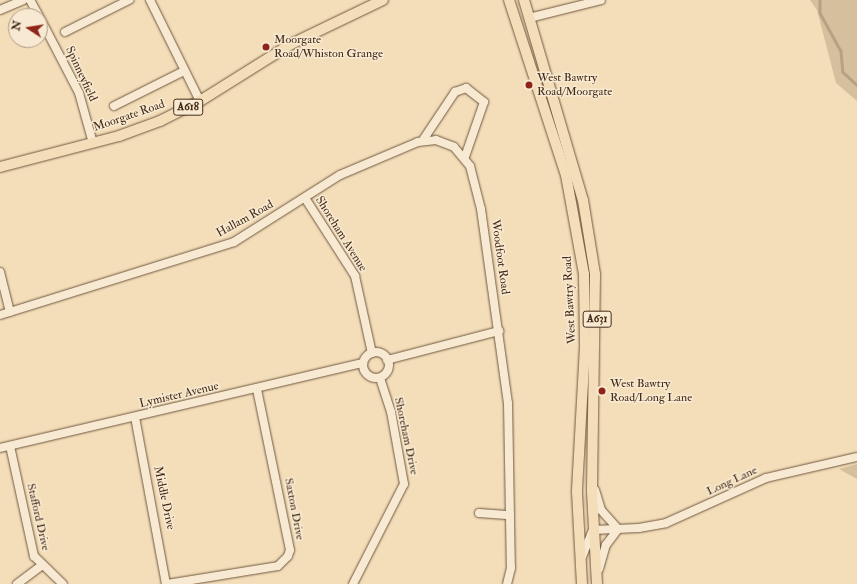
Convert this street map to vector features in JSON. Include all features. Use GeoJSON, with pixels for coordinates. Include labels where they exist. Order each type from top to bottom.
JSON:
{"type":"FeatureCollection","features":[{"type":"Feature","properties":{"kind":"main road","name":"Moorgate Road"},"geometry":{"type":"LineString","coordinates":[[0,167],[93,143],[144,127],[200,101],[291,44],[383,0]]}},
{"type":"Feature","properties":{"kind":"main road","name":"West Bawtry Road"},"geometry":{"type":"LineString","coordinates":[[524,0],[590,235],[597,306],[592,480],[593,530],[597,581]]}},
{"type":"Feature","properties":{"kind":"main road","name":"West Bawtry Road"},"geometry":{"type":"LineString","coordinates":[[508,2],[566,175],[584,274],[586,347],[578,492],[582,584]]}},
{"type":"Feature","properties":{"kind":"street"},"geometry":{"type":"LineString","coordinates":[[0,10],[23,0]]}},
{"type":"Feature","properties":{"kind":"street"},"geometry":{"type":"LineString","coordinates":[[65,32],[129,0]]}},
{"type":"Feature","properties":{"kind":"street"},"geometry":{"type":"LineString","coordinates":[[150,0],[200,101]]}},
{"type":"Feature","properties":{"kind":"street"},"geometry":{"type":"LineString","coordinates":[[529,18],[601,0]]}},
{"type":"Feature","properties":{"kind":"street","name":"Spinneyfield"},"geometry":{"type":"LineString","coordinates":[[48,34],[79,93],[93,143]]}},
{"type":"Feature","properties":{"kind":"street"},"geometry":{"type":"LineString","coordinates":[[114,106],[184,71]]}},
{"type":"Feature","properties":{"kind":"street"},"geometry":{"type":"LineString","coordinates":[[466,88],[484,102],[465,157],[445,143],[423,140],[455,92],[466,88]]}},
{"type":"Feature","properties":{"kind":"street","name":"Hallam Road"},"geometry":{"type":"LineString","coordinates":[[0,315],[234,242],[340,176],[423,140]]}},
{"type":"Feature","properties":{"kind":"street","name":"Woodfoot Road"},"geometry":{"type":"LineString","coordinates":[[465,157],[481,209],[508,403],[511,568],[507,584]]}},
{"type":"Feature","properties":{"kind":"street","name":"Shoreham Avenue"},"geometry":{"type":"LineString","coordinates":[[305,198],[357,280],[372,353]]}},
{"type":"Feature","properties":{"kind":"street"},"geometry":{"type":"LineString","coordinates":[[0,272],[10,312]]}},
{"type":"Feature","properties":{"kind":"street"},"geometry":{"type":"LineString","coordinates":[[387,360],[499,331]]}},
{"type":"Feature","properties":{"kind":"street"},"geometry":{"type":"LineString","coordinates":[[372,353],[381,353],[387,360],[388,370],[380,378],[367,375],[363,363],[372,353]]}},
{"type":"Feature","properties":{"kind":"street","name":"Lymister Avenue"},"geometry":{"type":"LineString","coordinates":[[0,448],[363,363]]}},
{"type":"Feature","properties":{"kind":"street","name":"Shoreham Drive"},"geometry":{"type":"LineString","coordinates":[[353,584],[404,484],[391,412],[380,378]]}},
{"type":"Feature","properties":{"kind":"street","name":"Saxton Drive"},"geometry":{"type":"LineString","coordinates":[[166,584],[278,566],[288,556],[290,550],[257,389]]}},
{"type":"Feature","properties":{"kind":"street","name":"Middle Drive"},"geometry":{"type":"LineString","coordinates":[[135,417],[166,584]]}},
{"type":"Feature","properties":{"kind":"street","name":"Stafford Drive"},"geometry":{"type":"LineString","coordinates":[[10,446],[31,549],[41,566],[63,584]]}},
{"type":"Feature","properties":{"kind":"street","name":"Long Lane"},"geometry":{"type":"LineString","coordinates":[[593,530],[618,529],[666,523],[766,478],[857,457]]}},
{"type":"Feature","properties":{"kind":"street","name":"A631"},"geometry":{"type":"LineString","coordinates":[[592,480],[601,510],[618,529]]}},
{"type":"Feature","properties":{"kind":"street"},"geometry":{"type":"LineString","coordinates":[[479,513],[510,515]]}},
{"type":"Feature","properties":{"kind":"street"},"geometry":{"type":"LineString","coordinates":[[597,581],[602,553],[618,529]]}},
{"type":"Feature","properties":{"kind":"street","name":"A631"},"geometry":{"type":"LineString","coordinates":[[581,570],[583,550],[593,530]]}},
{"type":"Feature","properties":{"kind":"street"},"geometry":{"type":"LineString","coordinates":[[17,584],[41,566]]}},
{"type":"Feature","properties":{"kind":"shaded area"},"geometry":{"type":"Polygon","coordinates":[[[810,0],[857,0],[857,101],[836,83],[817,10],[810,0]]]}},
{"type":"Feature","properties":{"kind":"shaded area"},"geometry":{"type":"Polygon","coordinates":[[[857,464],[857,479],[839,469],[857,464]]]}},
{"type":"Feature","properties":{"kind":"waterway"},"geometry":{"type":"LineString","coordinates":[[820,0],[820,13],[841,51],[843,72],[857,85]]}},
{"type":"Feature","properties":{"kind":"place","name":"Moorgate Road/Whiston Grange"},"geometry":{"type":"Point","coordinates":[266,47]}},
{"type":"Feature","properties":{"kind":"place","name":"West Bawtry Road/Moorgate"},"geometry":{"type":"Point","coordinates":[529,85]}},
{"type":"Feature","properties":{"kind":"place","name":"West Bawtry Road/Long Lane"},"geometry":{"type":"Point","coordinates":[602,391]}}]}
